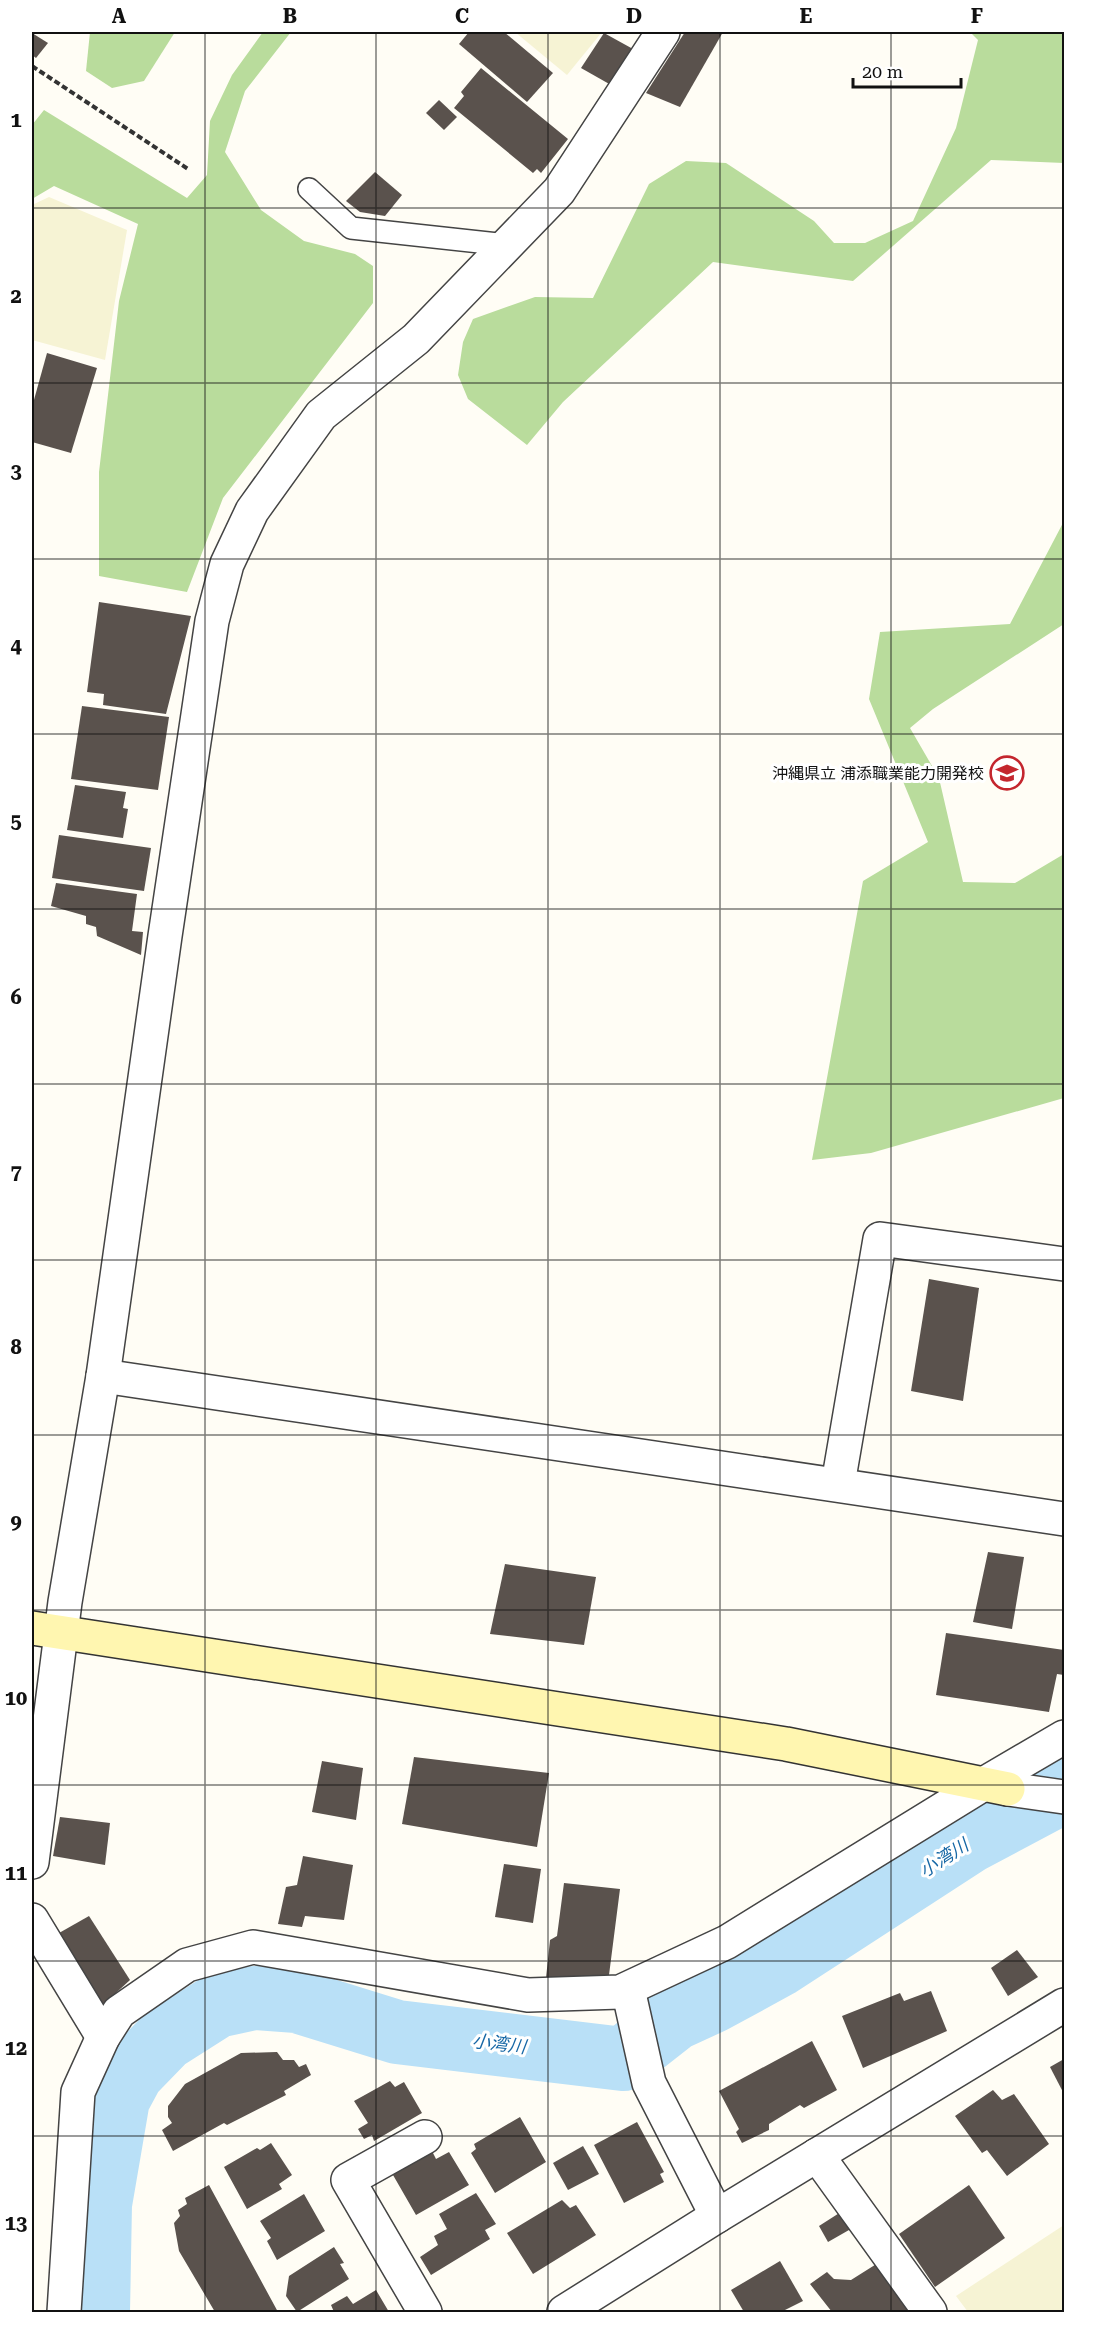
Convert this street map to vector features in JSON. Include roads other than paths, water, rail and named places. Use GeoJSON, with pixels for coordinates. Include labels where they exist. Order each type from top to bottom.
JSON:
{"type":"FeatureCollection","features":[{"type":"Feature","properties":{"kind":"street"},"geometry":{"type":"LineString","coordinates":[[32,1862],[46,1630],[104,1376],[163,948],[212,621],[227,564],[252,511],[321,415],[416,339],[559,191],[663,32]]}},
{"type":"Feature","properties":{"kind":"street"},"geometry":{"type":"LineString","coordinates":[[838,1484],[880,1239],[1065,1264]]}},
{"type":"Feature","properties":{"kind":"street"},"geometry":{"type":"LineString","coordinates":[[104,1376],[1065,1519]]}},
{"type":"Feature","properties":{"kind":"street"},"geometry":{"type":"LineString","coordinates":[[46,1630],[786,1744],[995,1787],[1065,1797]]}},
{"type":"Feature","properties":{"kind":"street"},"geometry":{"type":"LineString","coordinates":[[64,2313],[78,2092],[103,2037],[119,2012],[187,1965],[253,1947],[528,1995],[620,1992],[727,1942],[995,1787],[1065,1737]]}},
{"type":"Feature","properties":{"kind":"street"},"geometry":{"type":"LineString","coordinates":[[32,1920],[103,2037]]}},
{"type":"Feature","properties":{"kind":"street"},"geometry":{"type":"LineString","coordinates":[[628,1989],[649,2083],[717,2216]]}},
{"type":"Feature","properties":{"kind":"street"},"geometry":{"type":"LineString","coordinates":[[564,2313],[717,2216],[1065,2005]]}},
{"type":"Feature","properties":{"kind":"street"},"geometry":{"type":"LineString","coordinates":[[424,2313],[348,2180],[425,2137]]}},
{"type":"Feature","properties":{"kind":"street"},"geometry":{"type":"LineString","coordinates":[[817,2155],[930,2313]]}},
{"type":"Feature","properties":{"kind":"lane"},"geometry":{"type":"LineString","coordinates":[[309,189],[351,228],[507,245]]}},
{"type":"Feature","properties":{"kind":"waterway","name":"小湾川"},"geometry":{"type":"LineString","coordinates":[[98,2312],[100,2204],[118,2099],[132,2073],[165,2039],[217,2006],[254,1998],[297,2001],[397,2032],[623,2059],[674,2019],[713,2001],[779,1965],[970,1841],[1064,1791]]}},
{"type":"Feature","properties":{"kind":"place","name":"沖縄県立 浦添職業能力開発校"},"geometry":{"type":"Point","coordinates":[1007,773]}}]}
